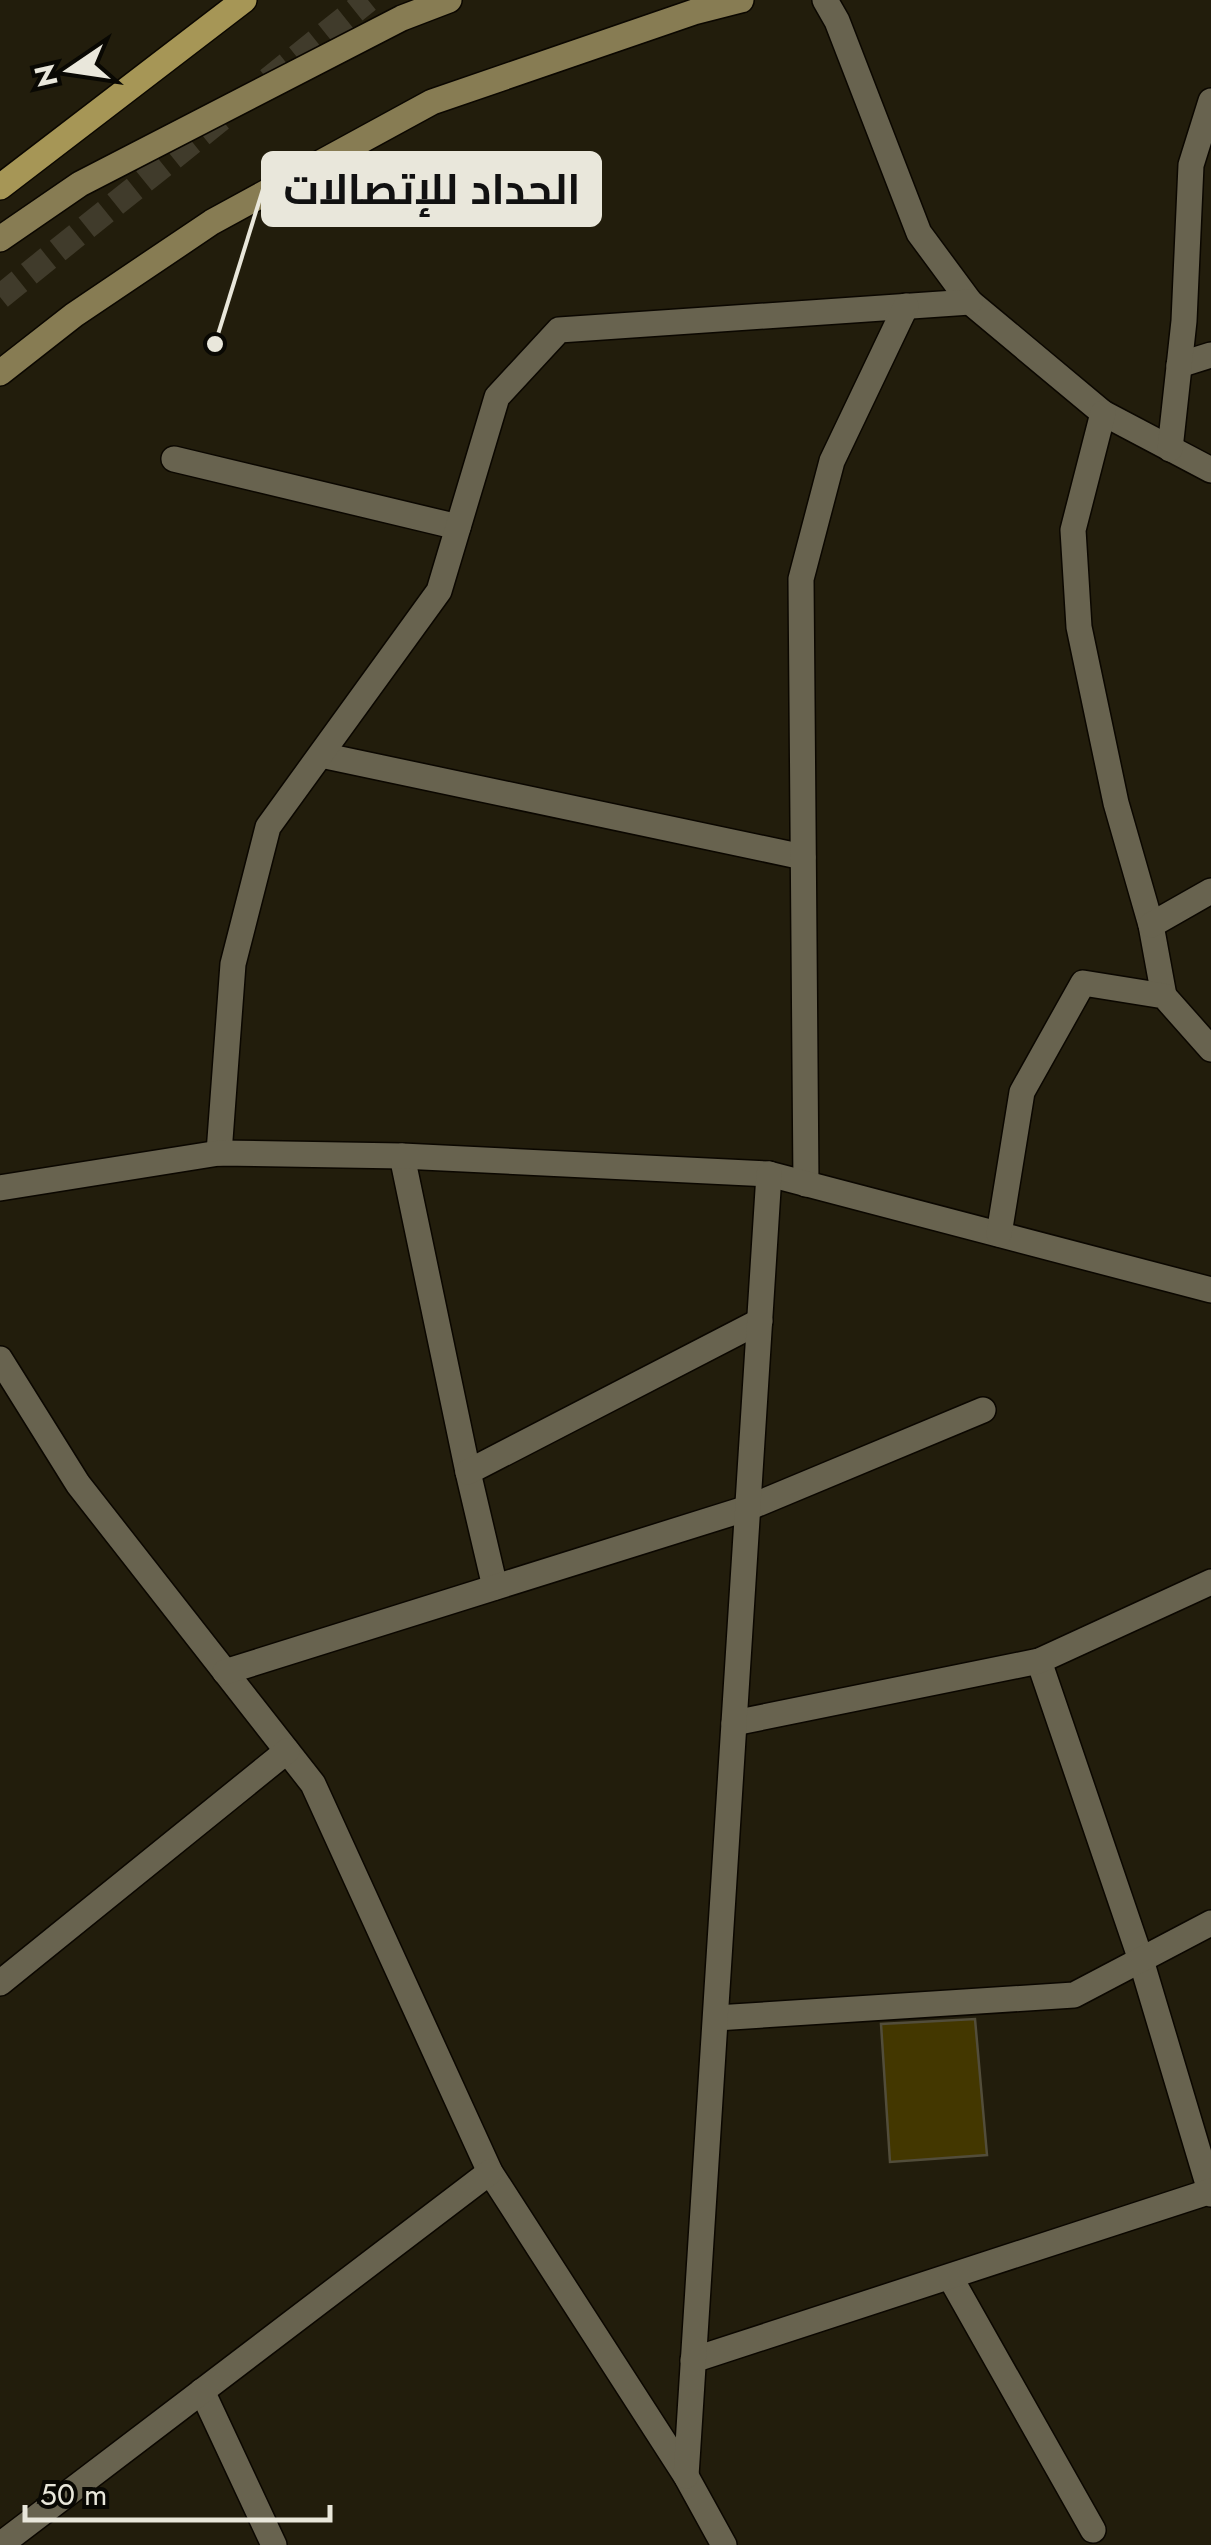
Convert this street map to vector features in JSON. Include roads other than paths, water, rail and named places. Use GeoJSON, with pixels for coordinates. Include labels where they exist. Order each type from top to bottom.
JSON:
{"type":"FeatureCollection","features":[{"type":"Feature","properties":{"kind":"main road"},"geometry":{"type":"LineString","coordinates":[[0,187],[244,0]]}},
{"type":"Feature","properties":{"kind":"main road"},"geometry":{"type":"LineString","coordinates":[[0,239],[80,184],[402,18],[449,0]]}},
{"type":"Feature","properties":{"kind":"main road"},"geometry":{"type":"LineString","coordinates":[[0,374],[74,315],[212,222],[432,102],[694,12],[742,0]]}},
{"type":"Feature","properties":{"kind":"street"},"geometry":{"type":"LineString","coordinates":[[825,0],[838,20],[919,233],[970,302],[1103,413],[1211,470]]}},
{"type":"Feature","properties":{"kind":"street"},"geometry":{"type":"LineString","coordinates":[[1170,449],[1191,165],[1211,101]]}},
{"type":"Feature","properties":{"kind":"street"},"geometry":{"type":"LineString","coordinates":[[219,1153],[233,964],[268,827],[438,591],[497,397],[559,330],[970,302]]}},
{"type":"Feature","properties":{"kind":"street"},"geometry":{"type":"LineString","coordinates":[[806,1184],[801,579],[832,460],[906,306]]}},
{"type":"Feature","properties":{"kind":"street"},"geometry":{"type":"LineString","coordinates":[[1179,365],[1211,355]]}},
{"type":"Feature","properties":{"kind":"street"},"geometry":{"type":"LineString","coordinates":[[1103,413],[1073,530],[1079,627],[1116,803],[1151,925],[1164,996],[1211,1049]]}},
{"type":"Feature","properties":{"kind":"street"},"geometry":{"type":"LineString","coordinates":[[174,459],[458,527]]}},
{"type":"Feature","properties":{"kind":"street"},"geometry":{"type":"LineString","coordinates":[[321,755],[804,857]]}},
{"type":"Feature","properties":{"kind":"street"},"geometry":{"type":"LineString","coordinates":[[1151,925],[1211,890]]}},
{"type":"Feature","properties":{"kind":"street"},"geometry":{"type":"LineString","coordinates":[[998,1234],[1022,1092],[1083,984],[1164,996]]}},
{"type":"Feature","properties":{"kind":"street"},"geometry":{"type":"LineString","coordinates":[[0,1188],[219,1153],[402,1156],[769,1174],[1211,1290]]}},
{"type":"Feature","properties":{"kind":"street"},"geometry":{"type":"LineString","coordinates":[[402,1156],[496,1587]]}},
{"type":"Feature","properties":{"kind":"street"},"geometry":{"type":"LineString","coordinates":[[686,2476],[769,1174]]}},
{"type":"Feature","properties":{"kind":"street"},"geometry":{"type":"LineString","coordinates":[[468,1472],[760,1321]]}},
{"type":"Feature","properties":{"kind":"street"},"geometry":{"type":"LineString","coordinates":[[0,1359],[78,1484],[313,1784],[490,2172],[686,2476],[724,2545]]}},
{"type":"Feature","properties":{"kind":"street"},"geometry":{"type":"LineString","coordinates":[[225,1672],[748,1508],[983,1410]]}},
{"type":"Feature","properties":{"kind":"street"},"geometry":{"type":"LineString","coordinates":[[734,1723],[1039,1661],[1211,1582]]}},
{"type":"Feature","properties":{"kind":"street"},"geometry":{"type":"LineString","coordinates":[[693,2360],[1211,2192],[1141,1960],[1039,1661]]}},
{"type":"Feature","properties":{"kind":"street"},"geometry":{"type":"LineString","coordinates":[[5,1968],[288,1751]]}},
{"type":"Feature","properties":{"kind":"street"},"geometry":{"type":"LineString","coordinates":[[716,2018],[1074,1995],[1211,1923]]}},
{"type":"Feature","properties":{"kind":"street"},"geometry":{"type":"LineString","coordinates":[[0,2545],[490,2172]]}},
{"type":"Feature","properties":{"kind":"street"},"geometry":{"type":"LineString","coordinates":[[950,2277],[1093,2530]]}},
{"type":"Feature","properties":{"kind":"street"},"geometry":{"type":"LineString","coordinates":[[202,2391],[274,2545]]}},
{"type":"Feature","properties":{"kind":"tunnel"},"geometry":{"type":"LineString","coordinates":[[268,80],[368,0]]}},
{"type":"Feature","properties":{"kind":"tunnel"},"geometry":{"type":"LineString","coordinates":[[0,297],[222,118]]}},
{"type":"Feature","properties":{"kind":"place","name":"الحداد للإتصالات"},"geometry":{"type":"Point","coordinates":[215,344]}}]}
